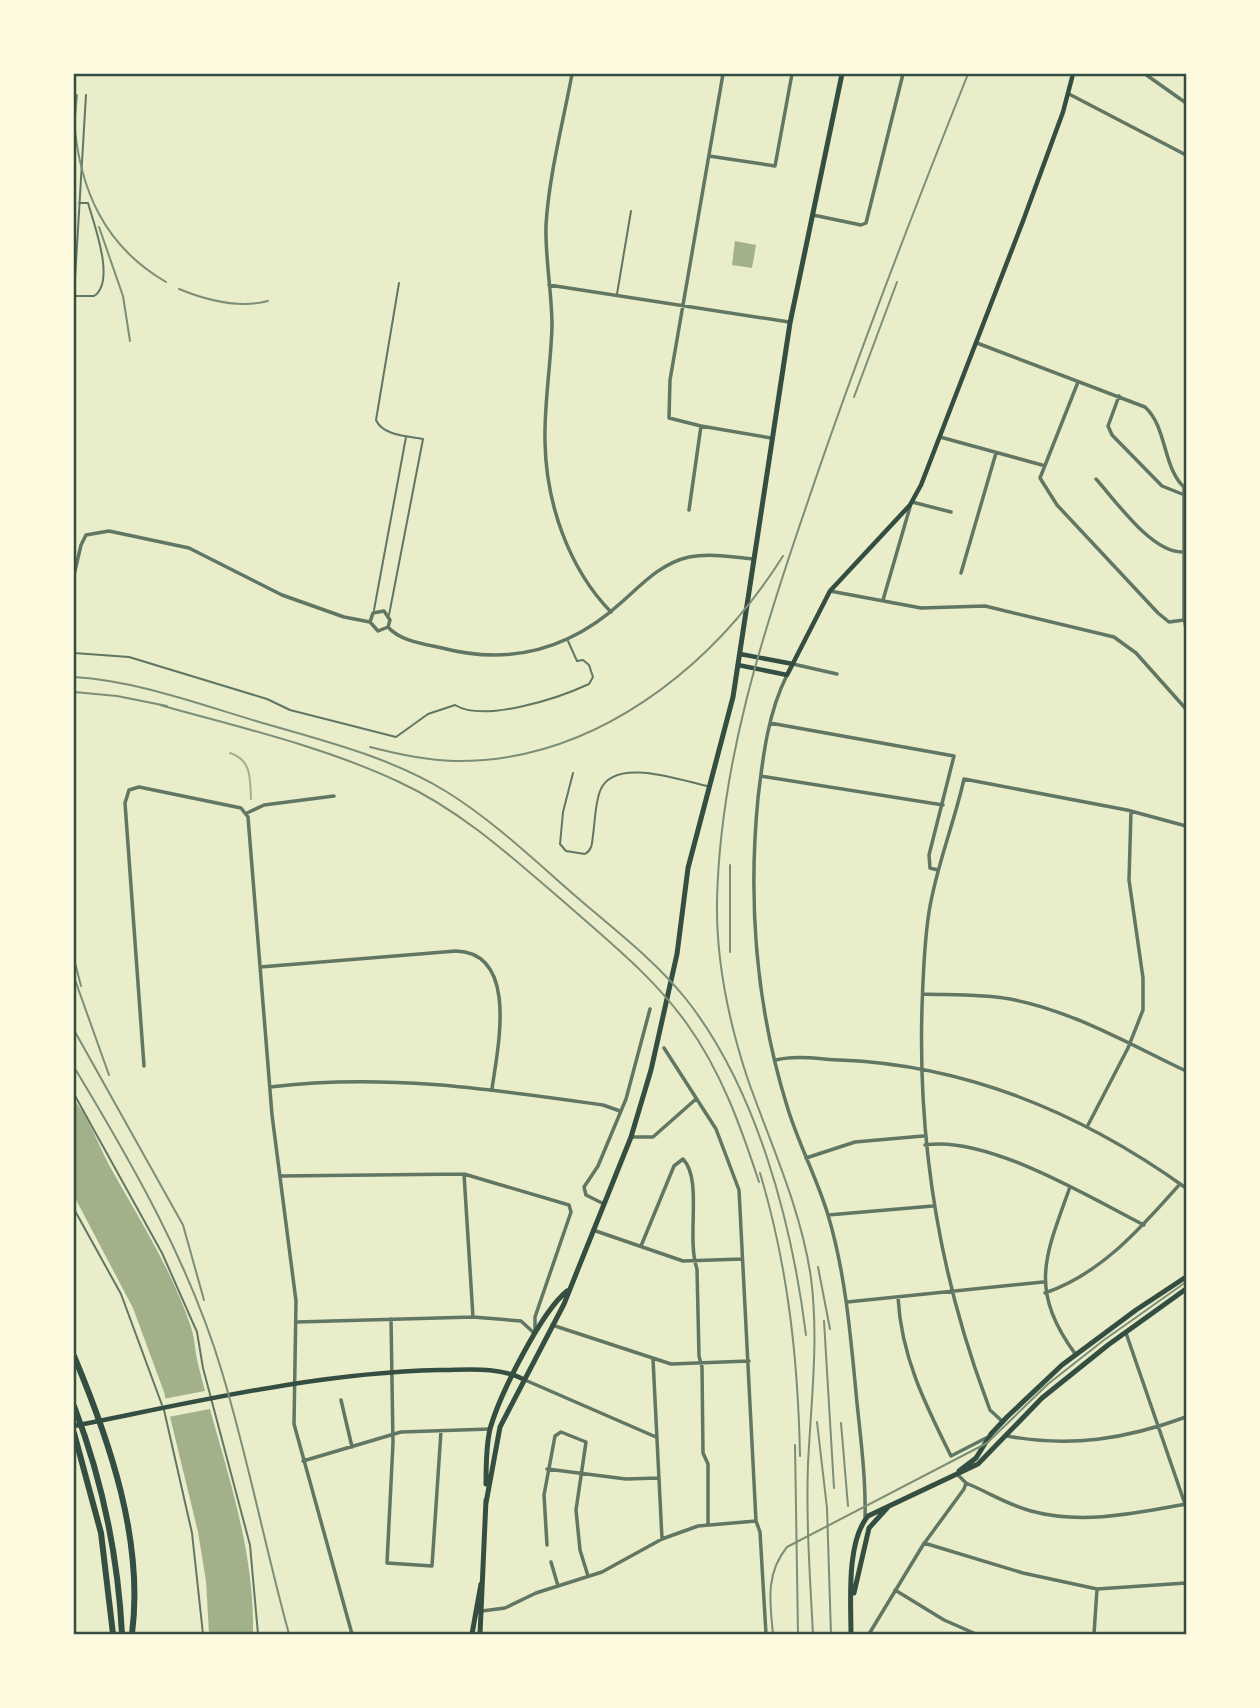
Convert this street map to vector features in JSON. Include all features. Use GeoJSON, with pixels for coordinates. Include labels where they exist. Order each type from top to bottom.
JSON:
{"type":"FeatureCollection","features":[{"type":"Feature","properties":{"kind":"highway"},"geometry":{"type":"LineString","coordinates":[[74,1356],[100,1421],[123,1510],[136,1579],[132,1634]]}},
{"type":"Feature","properties":{"kind":"highway"},"geometry":{"type":"LineString","coordinates":[[74,1406],[96,1471],[107,1521],[122,1634]]}},
{"type":"Feature","properties":{"kind":"highway"},"geometry":{"type":"LineString","coordinates":[[74,1433],[101,1533],[113,1634]]}},
{"type":"Feature","properties":{"kind":"main road"},"geometry":{"type":"LineString","coordinates":[[486,1503],[497,1435],[552,1325],[631,1138],[658,1041],[673,976],[686,882],[708,786],[730,709],[790,323],[842,74]]}},
{"type":"Feature","properties":{"kind":"main road"},"geometry":{"type":"LineString","coordinates":[[738,665],[787,675],[830,591],[911,503],[976,343],[1069,94],[1073,74]]}},
{"type":"Feature","properties":{"kind":"main road"},"geometry":{"type":"LineString","coordinates":[[740,654],[793,664]]}},
{"type":"Feature","properties":{"kind":"main road"},"geometry":{"type":"LineString","coordinates":[[957,1474],[976,1458],[990,1434],[1076,1355],[1186,1277]]}},
{"type":"Feature","properties":{"kind":"main road"},"geometry":{"type":"LineString","coordinates":[[850,1634],[856,1546],[865,1519],[985,1459],[1042,1398],[1186,1289]]}},
{"type":"Feature","properties":{"kind":"main road"},"geometry":{"type":"LineString","coordinates":[[472,1634],[477,1625],[482,1581],[491,1429],[514,1374],[535,1335],[552,1306],[566,1291]]}},
{"type":"Feature","properties":{"kind":"main road"},"geometry":{"type":"LineString","coordinates":[[74,1426],[303,1381],[382,1372],[488,1370],[514,1374],[523,1379]]}},
{"type":"Feature","properties":{"kind":"main road"},"geometry":{"type":"LineString","coordinates":[[851,1606],[871,1524],[897,1501]]}},
{"type":"Feature","properties":{"kind":"main road"},"geometry":{"type":"LineString","coordinates":[[861,1565],[865,1519]]}},
{"type":"Feature","properties":{"kind":"main road"},"geometry":{"type":"LineString","coordinates":[[477,1625],[480,1634]]}},
{"type":"Feature","properties":{"kind":"street"},"geometry":{"type":"LineString","coordinates":[[572,74],[547,206],[546,247],[552,327],[545,441],[550,488],[559,522],[571,551],[590,584],[611,612]]}},
{"type":"Feature","properties":{"kind":"street"},"geometry":{"type":"LineString","coordinates":[[723,74],[670,380],[669,415],[673,421],[772,438]]}},
{"type":"Feature","properties":{"kind":"street"},"geometry":{"type":"LineString","coordinates":[[709,156],[775,166],[792,74]]}},
{"type":"Feature","properties":{"kind":"street"},"geometry":{"type":"LineString","coordinates":[[811,214],[861,225],[866,223],[903,74]]}},
{"type":"Feature","properties":{"kind":"street"},"geometry":{"type":"LineString","coordinates":[[1145,74],[1186,103]]}},
{"type":"Feature","properties":{"kind":"street"},"geometry":{"type":"LineString","coordinates":[[1069,94],[1186,155]]}},
{"type":"Feature","properties":{"kind":"street"},"geometry":{"type":"LineString","coordinates":[[549,285],[790,323]]}},
{"type":"Feature","properties":{"kind":"street"},"geometry":{"type":"LineString","coordinates":[[976,343],[1139,403],[1150,412],[1175,474],[1185,488],[1182,494],[1184,620],[1165,621],[1057,505],[1040,478],[1078,382]]}},
{"type":"Feature","properties":{"kind":"street"},"geometry":{"type":"LineString","coordinates":[[1119,396],[1108,426],[1112,435],[1162,486],[1182,494]]}},
{"type":"Feature","properties":{"kind":"street"},"geometry":{"type":"LineString","coordinates":[[689,510],[701,426]]}},
{"type":"Feature","properties":{"kind":"street"},"geometry":{"type":"LineString","coordinates":[[940,437],[1043,465]]}},
{"type":"Feature","properties":{"kind":"street"},"geometry":{"type":"LineString","coordinates":[[961,573],[996,453]]}},
{"type":"Feature","properties":{"kind":"street"},"geometry":{"type":"LineString","coordinates":[[1096,479],[1156,544],[1171,551],[1182,552]]}},
{"type":"Feature","properties":{"kind":"street"},"geometry":{"type":"LineString","coordinates":[[883,600],[911,503],[951,512]]}},
{"type":"Feature","properties":{"kind":"street"},"geometry":{"type":"LineString","coordinates":[[74,575],[80,545],[86,535],[109,531],[188,548],[282,595],[344,617],[370,622],[378,631],[388,627]]}},
{"type":"Feature","properties":{"kind":"street"},"geometry":{"type":"LineString","coordinates":[[388,627],[407,639],[477,656],[527,654],[568,640],[611,612],[655,573],[682,559],[705,556],[753,559]]}},
{"type":"Feature","properties":{"kind":"street"},"geometry":{"type":"LineString","coordinates":[[830,591],[926,608],[985,606],[1114,637],[1136,653],[1186,709]]}},
{"type":"Feature","properties":{"kind":"street"},"geometry":{"type":"LineString","coordinates":[[370,622],[373,613],[380,610],[389,616],[388,627]]}},
{"type":"Feature","properties":{"kind":"street"},"geometry":{"type":"LineString","coordinates":[[793,664],[837,674]]}},
{"type":"Feature","properties":{"kind":"street"},"geometry":{"type":"LineString","coordinates":[[787,675],[775,700],[761,776],[755,828],[754,927],[763,998],[787,1107],[828,1216],[846,1302],[865,1519]]}},
{"type":"Feature","properties":{"kind":"street"},"geometry":{"type":"LineString","coordinates":[[770,723],[954,756],[928,862],[930,868],[938,870]]}},
{"type":"Feature","properties":{"kind":"street"},"geometry":{"type":"LineString","coordinates":[[761,776],[943,805]]}},
{"type":"Feature","properties":{"kind":"street"},"geometry":{"type":"LineString","coordinates":[[1003,1422],[990,1410],[952,1292],[933,1206],[924,1136],[921,1070],[928,914],[964,779],[1130,811],[1186,826]]}},
{"type":"Feature","properties":{"kind":"street"},"geometry":{"type":"LineString","coordinates":[[144,1066],[126,796],[134,787],[241,808],[247,813],[270,1087],[296,1322],[293,1402],[303,1461],[352,1634]]}},
{"type":"Feature","properties":{"kind":"street"},"geometry":{"type":"LineString","coordinates":[[247,813],[264,805],[334,796]]}},
{"type":"Feature","properties":{"kind":"street"},"geometry":{"type":"LineString","coordinates":[[1087,1127],[1140,1022],[1144,999],[1131,903],[1130,811]]}},
{"type":"Feature","properties":{"kind":"street"},"geometry":{"type":"LineString","coordinates":[[260,967],[456,951],[474,955],[492,974],[499,1000],[492,1089]]}},
{"type":"Feature","properties":{"kind":"street"},"geometry":{"type":"LineString","coordinates":[[923,994],[1017,1001],[1084,1022],[1185,1070],[1186,1062]]}},
{"type":"Feature","properties":{"kind":"street"},"geometry":{"type":"LineString","coordinates":[[604,1204],[586,1195],[584,1187],[598,1166],[631,1086],[650,1009]]}},
{"type":"Feature","properties":{"kind":"street"},"geometry":{"type":"LineString","coordinates":[[664,1048],[716,1129],[739,1190],[756,1521],[766,1634]]}},
{"type":"Feature","properties":{"kind":"street"},"geometry":{"type":"LineString","coordinates":[[776,1060],[853,1060],[921,1070],[995,1086],[1087,1127],[1186,1188]]}},
{"type":"Feature","properties":{"kind":"street"},"geometry":{"type":"LineString","coordinates":[[270,1087],[372,1080],[492,1089],[603,1105],[620,1111]]}},
{"type":"Feature","properties":{"kind":"street"},"geometry":{"type":"LineString","coordinates":[[631,1138],[653,1137],[698,1101]]}},
{"type":"Feature","properties":{"kind":"street"},"geometry":{"type":"LineString","coordinates":[[806,1158],[855,1142],[924,1136]]}},
{"type":"Feature","properties":{"kind":"street"},"geometry":{"type":"LineString","coordinates":[[925,1144],[948,1145],[996,1155],[1070,1187],[1144,1225]]}},
{"type":"Feature","properties":{"kind":"street"},"geometry":{"type":"LineString","coordinates":[[641,1247],[657,1202],[680,1159],[688,1165],[693,1177],[691,1209],[701,1363],[703,1453],[708,1464],[710,1498],[708,1525]]}},
{"type":"Feature","properties":{"kind":"street"},"geometry":{"type":"LineString","coordinates":[[280,1176],[464,1174],[569,1205],[571,1212],[534,1317],[535,1335]]}},
{"type":"Feature","properties":{"kind":"street"},"geometry":{"type":"LineString","coordinates":[[464,1174],[473,1317]]}},
{"type":"Feature","properties":{"kind":"street"},"geometry":{"type":"LineString","coordinates":[[1045,1293],[1074,1279],[1144,1225],[1180,1184]]}},
{"type":"Feature","properties":{"kind":"street"},"geometry":{"type":"LineString","coordinates":[[1070,1187],[1050,1247],[1043,1282],[1060,1330],[1076,1355]]}},
{"type":"Feature","properties":{"kind":"street"},"geometry":{"type":"LineString","coordinates":[[828,1216],[933,1206]]}},
{"type":"Feature","properties":{"kind":"street"},"geometry":{"type":"LineString","coordinates":[[593,1230],[695,1262],[743,1259]]}},
{"type":"Feature","properties":{"kind":"street"},"geometry":{"type":"LineString","coordinates":[[846,1302],[1043,1282]]}},
{"type":"Feature","properties":{"kind":"street"},"geometry":{"type":"LineString","coordinates":[[898,1297],[901,1336],[920,1395],[951,1456],[981,1443],[990,1434]]}},
{"type":"Feature","properties":{"kind":"street"},"geometry":{"type":"LineString","coordinates":[[296,1322],[473,1317],[521,1321],[535,1335]]}},
{"type":"Feature","properties":{"kind":"street"},"geometry":{"type":"LineString","coordinates":[[391,1319],[392,1436],[387,1563],[432,1566],[441,1431]]}},
{"type":"Feature","properties":{"kind":"street"},"geometry":{"type":"LineString","coordinates":[[552,1325],[671,1364],[749,1360]]}},
{"type":"Feature","properties":{"kind":"street"},"geometry":{"type":"LineString","coordinates":[[957,1474],[966,1483],[1013,1505],[1050,1515],[1103,1517],[1186,1505],[1126,1333]]}},
{"type":"Feature","properties":{"kind":"street"},"geometry":{"type":"LineString","coordinates":[[653,1359],[662,1539]]}},
{"type":"Feature","properties":{"kind":"street"},"geometry":{"type":"LineString","coordinates":[[523,1379],[657,1437]]}},
{"type":"Feature","properties":{"kind":"street"},"geometry":{"type":"LineString","coordinates":[[341,1400],[352,1447]]}},
{"type":"Feature","properties":{"kind":"street"},"geometry":{"type":"LineString","coordinates":[[1007,1436],[1072,1444],[1100,1441],[1186,1417]]}},
{"type":"Feature","properties":{"kind":"street"},"geometry":{"type":"LineString","coordinates":[[303,1461],[401,1432],[491,1429]]}},
{"type":"Feature","properties":{"kind":"street"},"geometry":{"type":"LineString","coordinates":[[547,1545],[544,1495],[547,1469],[555,1436],[561,1433],[586,1442],[577,1524],[580,1550],[588,1576]]}},
{"type":"Feature","properties":{"kind":"street"},"geometry":{"type":"LineString","coordinates":[[547,1469],[626,1479],[659,1478]]}},
{"type":"Feature","properties":{"kind":"street"},"geometry":{"type":"LineString","coordinates":[[869,1634],[966,1483]]}},
{"type":"Feature","properties":{"kind":"street"},"geometry":{"type":"LineString","coordinates":[[479,1610],[505,1608],[608,1569],[662,1539],[708,1525],[756,1521]]}},
{"type":"Feature","properties":{"kind":"street"},"geometry":{"type":"LineString","coordinates":[[925,1543],[1032,1575],[1097,1589],[1186,1583]]}},
{"type":"Feature","properties":{"kind":"street"},"geometry":{"type":"LineString","coordinates":[[551,1562],[558,1586]]}},
{"type":"Feature","properties":{"kind":"street"},"geometry":{"type":"LineString","coordinates":[[1094,1634],[1097,1589]]}},
{"type":"Feature","properties":{"kind":"street"},"geometry":{"type":"LineString","coordinates":[[895,1591],[965,1632],[976,1634]]}},
{"type":"Feature","properties":{"kind":"lane"},"geometry":{"type":"LineString","coordinates":[[79,203],[88,203],[103,251],[101,286],[94,296],[74,296],[79,203],[86,95]]}},
{"type":"Feature","properties":{"kind":"lane"},"geometry":{"type":"LineString","coordinates":[[617,295],[631,211]]}},
{"type":"Feature","properties":{"kind":"lane"},"geometry":{"type":"LineString","coordinates":[[389,616],[423,439],[385,430],[376,420],[399,283]]}},
{"type":"Feature","properties":{"kind":"lane"},"geometry":{"type":"LineString","coordinates":[[373,613],[406,436]]}},
{"type":"Feature","properties":{"kind":"lane"},"geometry":{"type":"LineString","coordinates":[[1184,620],[1186,634]]}},
{"type":"Feature","properties":{"kind":"lane"},"geometry":{"type":"LineString","coordinates":[[74,653],[129,657],[267,699],[290,710],[396,737],[428,714],[455,705],[464,710],[510,708],[541,701],[589,684],[593,677],[589,665],[583,660],[577,662],[568,640]]}},
{"type":"Feature","properties":{"kind":"lane"},"geometry":{"type":"LineString","coordinates":[[573,773],[563,812],[559,844],[566,851],[585,854],[591,846],[600,792],[614,775],[621,772],[645,773],[708,786]]}},
{"type":"Feature","properties":{"kind":"lane"},"geometry":{"type":"LineString","coordinates":[[74,1094],[162,1253],[197,1332],[203,1368],[250,1545],[258,1634]]}},
{"type":"Feature","properties":{"kind":"lane"},"geometry":{"type":"LineString","coordinates":[[74,1209],[121,1294],[159,1393],[192,1533],[203,1634]]}},
{"type":"Feature","properties":{"kind":"shaded area"},"geometry":{"type":"Polygon","coordinates":[[[735,241],[756,245],[752,268],[732,265],[735,241]]]}},
{"type":"Feature","properties":{"kind":"shaded area"},"geometry":{"type":"Polygon","coordinates":[[[74,1100],[164,1264],[191,1327],[198,1364],[242,1531],[252,1599],[253,1634],[209,1634],[206,1581],[198,1532],[164,1392],[133,1308],[74,1196],[74,1100]]]}},
{"type":"Feature","properties":{"kind":"pier"},"geometry":{"type":"Polygon","coordinates":[[[210,1390],[215,1408],[168,1417],[163,1399],[210,1390]]]}},
{"type":"Feature","properties":{"kind":"waterway"},"geometry":{"type":"LineString","coordinates":[[230,753],[246,765],[251,799]]}},
{"type":"Feature","properties":{"kind":"tram line"},"geometry":{"type":"LineString","coordinates":[[773,1634],[770,1600],[772,1578],[787,1547],[987,1443],[1048,1384],[1186,1282]]}},
{"type":"Feature","properties":{"kind":"railway"},"geometry":{"type":"LineString","coordinates":[[813,1634],[808,1507],[814,1348],[811,1278],[800,1226],[747,1077],[729,1012],[717,923],[720,850],[735,750],[774,603],[864,344],[968,74]]}},
{"type":"Feature","properties":{"kind":"railway"},"geometry":{"type":"LineString","coordinates":[[74,127],[77,95]]}},
{"type":"Feature","properties":{"kind":"railway"},"geometry":{"type":"LineString","coordinates":[[74,119],[82,169],[99,213],[126,251],[144,268],[166,282]]}},
{"type":"Feature","properties":{"kind":"railway"},"geometry":{"type":"LineString","coordinates":[[99,227],[123,296],[130,341]]}},
{"type":"Feature","properties":{"kind":"railway"},"geometry":{"type":"LineString","coordinates":[[854,397],[897,282]]}},
{"type":"Feature","properties":{"kind":"railway"},"geometry":{"type":"LineString","coordinates":[[179,289],[200,297],[234,304],[268,301]]}},
{"type":"Feature","properties":{"kind":"railway"},"geometry":{"type":"LineString","coordinates":[[370,747],[411,756],[454,761],[505,757],[554,746],[600,727],[644,702],[684,671],[721,636],[754,597],[783,556]]}},
{"type":"Feature","properties":{"kind":"railway"},"geometry":{"type":"LineString","coordinates":[[74,677],[121,683],[189,700],[354,750],[425,779],[496,827],[632,944],[686,999],[733,1074],[751,1115],[781,1203],[800,1292],[806,1335]]}},
{"type":"Feature","properties":{"kind":"railway"},"geometry":{"type":"LineString","coordinates":[[74,692],[117,696],[167,706]]}},
{"type":"Feature","properties":{"kind":"railway"},"geometry":{"type":"LineString","coordinates":[[160,705],[339,757],[421,793],[488,838],[617,949],[675,1008],[699,1042],[720,1080],[759,1182]]}},
{"type":"Feature","properties":{"kind":"railway"},"geometry":{"type":"LineString","coordinates":[[730,865],[730,952]]}},
{"type":"Feature","properties":{"kind":"railway"},"geometry":{"type":"LineString","coordinates":[[74,959],[81,986]]}},
{"type":"Feature","properties":{"kind":"railway"},"geometry":{"type":"LineString","coordinates":[[74,977],[109,1075]]}},
{"type":"Feature","properties":{"kind":"railway"},"geometry":{"type":"LineString","coordinates":[[74,1030],[183,1225],[204,1300]]}},
{"type":"Feature","properties":{"kind":"railway"},"geometry":{"type":"LineString","coordinates":[[74,1067],[138,1177],[194,1292],[222,1372],[289,1634]]}},
{"type":"Feature","properties":{"kind":"railway"},"geometry":{"type":"LineString","coordinates":[[760,1173],[778,1243],[790,1313],[800,1456]]}},
{"type":"Feature","properties":{"kind":"railway"},"geometry":{"type":"LineString","coordinates":[[818,1267],[830,1329]]}},
{"type":"Feature","properties":{"kind":"railway"},"geometry":{"type":"LineString","coordinates":[[824,1321],[834,1488]]}},
{"type":"Feature","properties":{"kind":"railway"},"geometry":{"type":"LineString","coordinates":[[817,1422],[827,1508],[831,1634]]}},
{"type":"Feature","properties":{"kind":"railway"},"geometry":{"type":"LineString","coordinates":[[841,1423],[848,1506]]}},
{"type":"Feature","properties":{"kind":"railway"},"geometry":{"type":"LineString","coordinates":[[795,1445],[798,1634]]}}]}
